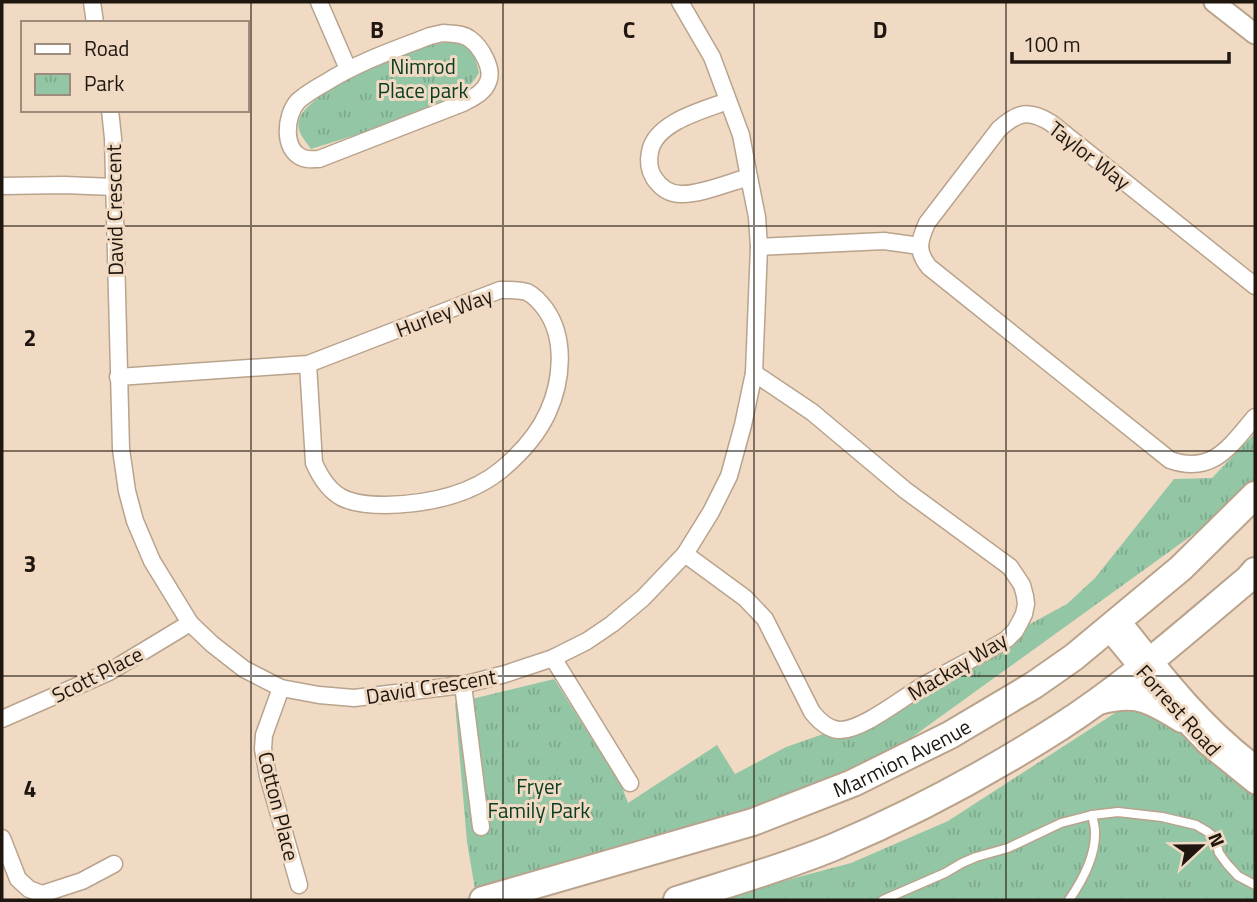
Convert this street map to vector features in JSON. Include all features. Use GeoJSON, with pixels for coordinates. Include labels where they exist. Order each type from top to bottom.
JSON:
{"type":"FeatureCollection","features":[{"type":"Feature","properties":{"kind":"highway","name":"Marmion Avenue"},"geometry":{"type":"LineString","coordinates":[[483,900],[547,891],[753,822],[853,783],[950,734],[1034,685],[1074,657],[1181,568],[1255,495]]}},
{"type":"Feature","properties":{"kind":"highway"},"geometry":{"type":"LineString","coordinates":[[677,900],[831,848],[970,781],[1060,727],[1094,703],[1146,664],[1255,571]]}},
{"type":"Feature","properties":{"kind":"highway"},"geometry":{"type":"LineString","coordinates":[[1094,703],[1110,698],[1142,697],[1182,719]]}},
{"type":"Feature","properties":{"kind":"street"},"geometry":{"type":"LineString","coordinates":[[92,2],[96,21]]}},
{"type":"Feature","properties":{"kind":"street"},"geometry":{"type":"LineString","coordinates":[[319,2],[348,69]]}},
{"type":"Feature","properties":{"kind":"street","name":"David Crescent"},"geometry":{"type":"LineString","coordinates":[[110,112],[121,449],[127,491],[135,521],[152,561],[190,623],[244,669],[281,688],[354,698],[463,684],[553,658],[587,641],[612,624],[643,598],[685,554],[729,476],[754,373],[759,247],[757,217],[741,135],[712,57],[680,2]]}},
{"type":"Feature","properties":{"kind":"street"},"geometry":{"type":"LineString","coordinates":[[1214,2],[1255,34]]}},
{"type":"Feature","properties":{"kind":"street"},"geometry":{"type":"LineString","coordinates":[[1234,2],[1255,19]]}},
{"type":"Feature","properties":{"kind":"street"},"geometry":{"type":"LineString","coordinates":[[459,34],[470,39],[486,58],[489,82],[482,92],[463,103],[319,159],[303,158],[295,153],[289,144],[288,122],[291,111],[310,92],[348,69],[430,36],[459,34]]}},
{"type":"Feature","properties":{"kind":"street"},"geometry":{"type":"LineString","coordinates":[[728,100],[673,124],[658,135],[651,147],[648,161],[652,175],[668,192],[696,193],[749,177]]}},
{"type":"Feature","properties":{"kind":"street","name":"Taylor Way"},"geometry":{"type":"LineString","coordinates":[[919,246],[927,223],[999,129],[1018,115],[1028,113],[1039,115],[1051,123],[1255,286]]}},
{"type":"Feature","properties":{"kind":"street"},"geometry":{"type":"LineString","coordinates":[[2,186],[114,187]]}},
{"type":"Feature","properties":{"kind":"street"},"geometry":{"type":"LineString","coordinates":[[759,247],[884,242],[919,246],[922,258],[929,267],[1170,460],[1190,466],[1210,461],[1229,447],[1255,418]]}},
{"type":"Feature","properties":{"kind":"street","name":"Hurley Way"},"geometry":{"type":"LineString","coordinates":[[118,377],[308,364],[500,290],[528,293],[541,302],[555,327],[560,355],[559,375],[547,413],[518,455],[490,477],[456,494],[398,505],[354,504],[341,498],[321,478],[314,463],[308,364]]}},
{"type":"Feature","properties":{"kind":"street","name":"Mackay Way"},"geometry":{"type":"LineString","coordinates":[[685,554],[745,598],[765,619],[812,712],[820,722],[838,730],[862,723],[1007,639],[1015,631],[1024,614],[1026,596],[1010,567],[905,490],[812,412],[754,373]]}},
{"type":"Feature","properties":{"kind":"street","name":"Scott Place"},"geometry":{"type":"LineString","coordinates":[[2,719],[109,672],[190,623]]}},
{"type":"Feature","properties":{"kind":"street","name":"Forrest Road"},"geometry":{"type":"LineString","coordinates":[[1114,625],[1146,664],[1182,719],[1206,745],[1255,784]]}},
{"type":"Feature","properties":{"kind":"street"},"geometry":{"type":"LineString","coordinates":[[553,658],[630,783]]}},
{"type":"Feature","properties":{"kind":"street","name":"Forrest Road"},"geometry":{"type":"LineString","coordinates":[[1146,664],[1226,742],[1255,765]]}},
{"type":"Feature","properties":{"kind":"street"},"geometry":{"type":"LineString","coordinates":[[463,684],[481,827]]}},
{"type":"Feature","properties":{"kind":"street","name":"Cotton Place"},"geometry":{"type":"LineString","coordinates":[[281,688],[264,735],[263,749],[299,886]]}},
{"type":"Feature","properties":{"kind":"street"},"geometry":{"type":"LineString","coordinates":[[2,838],[18,879],[29,889],[41,894],[82,881],[114,864]]}},
{"type":"Feature","properties":{"kind":"lane"},"geometry":{"type":"LineString","coordinates":[[883,900],[976,857],[1008,848],[1061,823],[1118,812],[1162,817],[1196,825],[1215,838],[1219,853],[1238,876],[1255,885]]}},
{"type":"Feature","properties":{"kind":"lane"},"geometry":{"type":"LineString","coordinates":[[1069,900],[1092,857],[1095,831],[1092,815]]}},
{"type":"Feature","properties":{"kind":"green space","name":"Nimrod Place park"},"geometry":{"type":"Polygon","coordinates":[[[448,42],[466,47],[473,54],[479,73],[466,91],[362,133],[311,149],[298,124],[305,109],[318,98],[353,76],[393,58],[422,47],[448,42]]]}},
{"type":"Feature","properties":{"kind":"green space","name":"Fryer Family Park"},"geometry":{"type":"Polygon","coordinates":[[[1255,433],[1255,479],[1227,510],[843,787],[476,895],[467,842],[455,703],[554,679],[621,784],[628,803],[717,745],[735,774],[786,747],[829,732],[1067,604],[1095,578],[1174,479],[1212,478],[1255,433]]]}},
{"type":"Feature","properties":{"kind":"green space"},"geometry":{"type":"Polygon","coordinates":[[[1149,691],[1255,777],[1255,900],[713,900],[851,863],[948,821],[1149,691]]]}}]}
